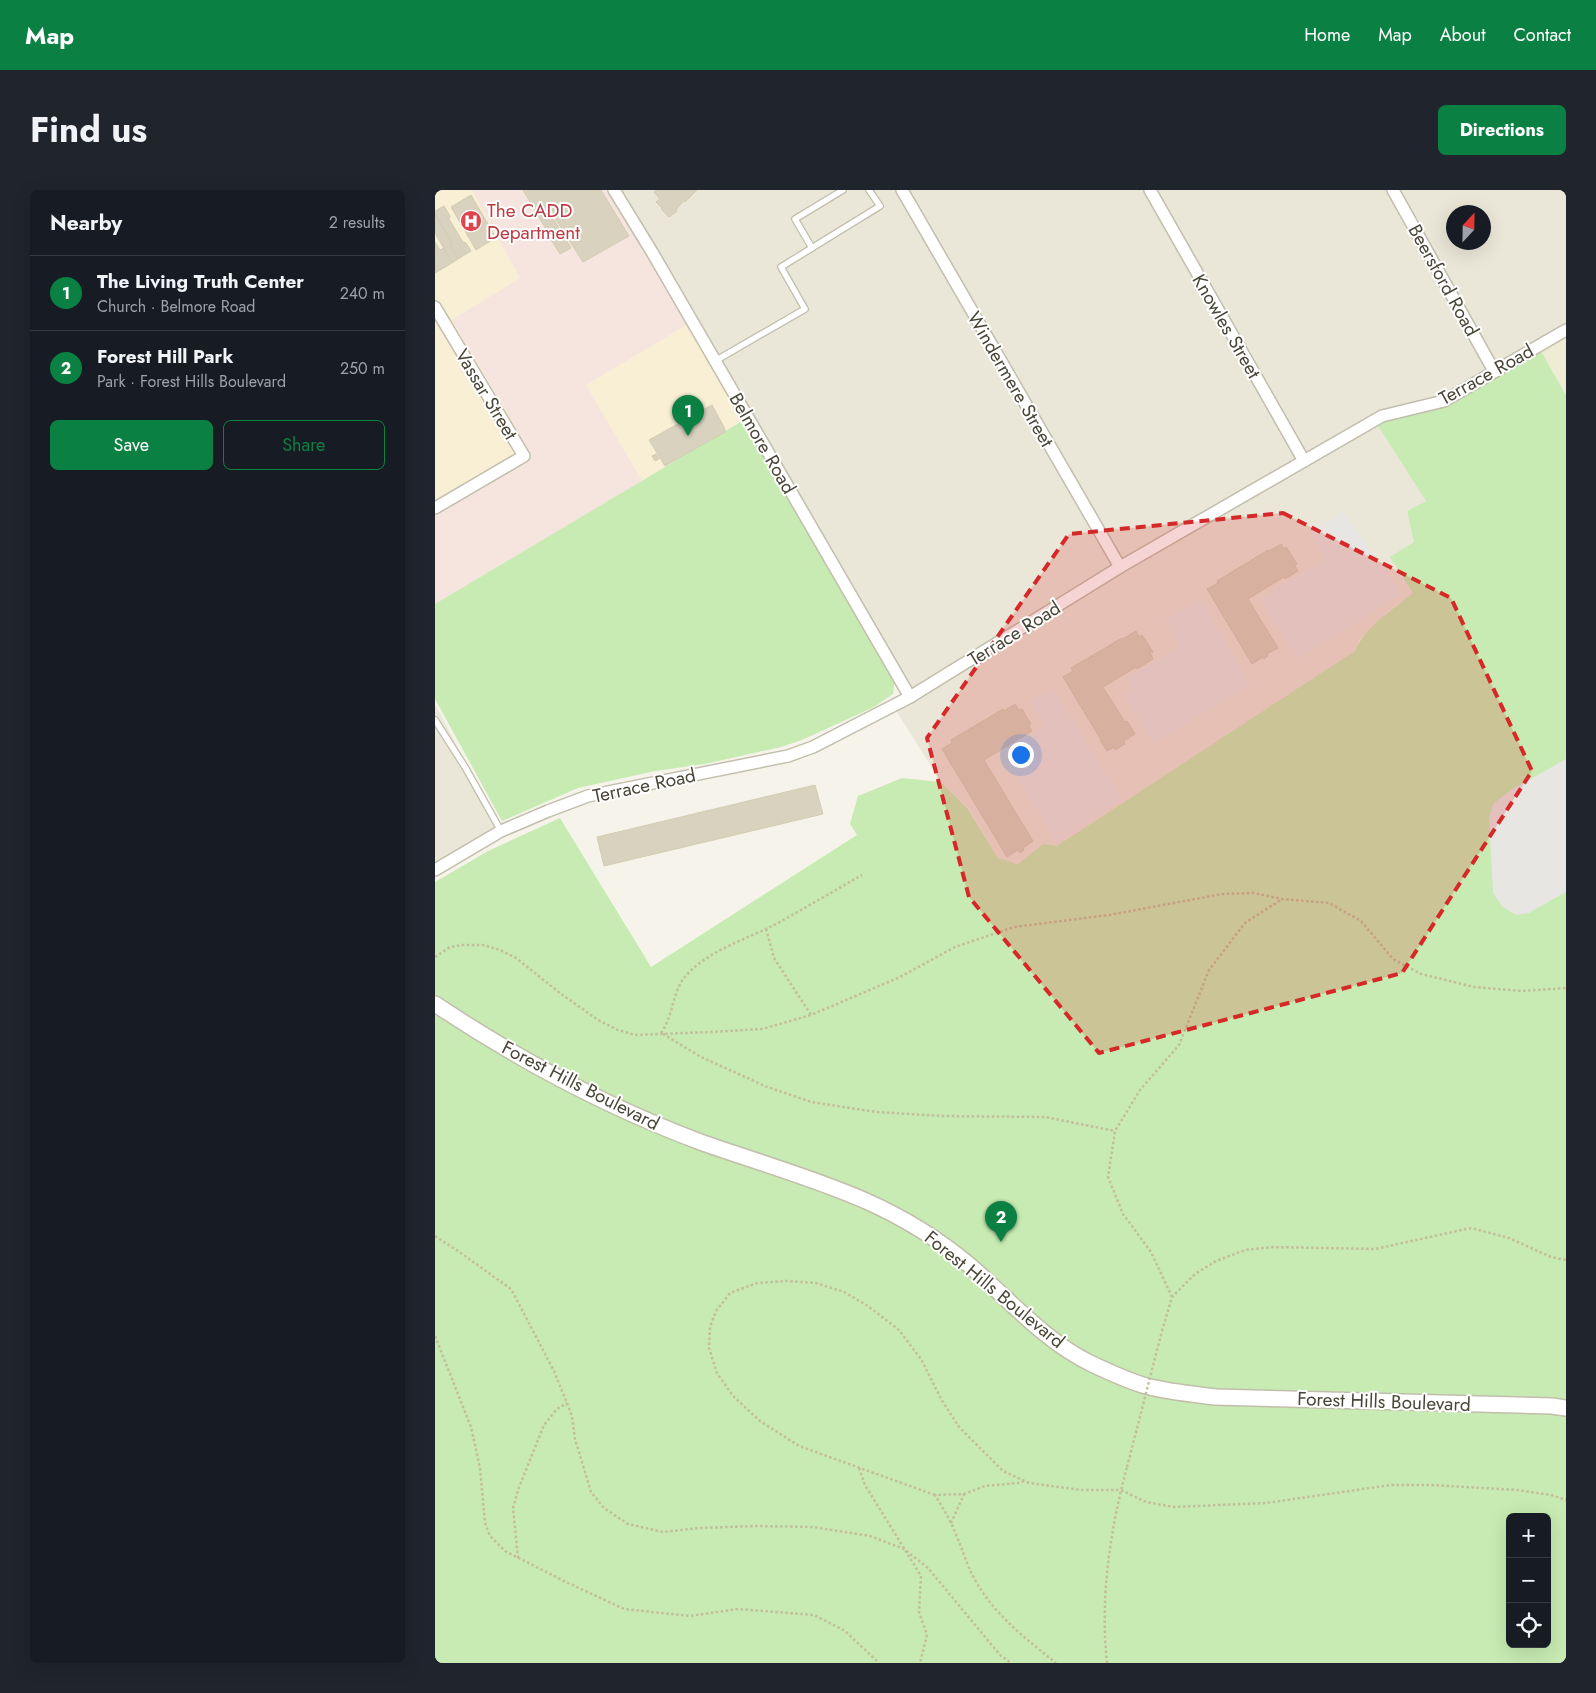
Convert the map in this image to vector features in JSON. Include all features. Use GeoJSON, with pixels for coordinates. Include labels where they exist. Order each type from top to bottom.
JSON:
{"type":"FeatureCollection","features":[{"type":"Feature","properties":{"kind":"street","name":"Belmore Road"},"geometry":{"type":"LineString","coordinates":[[614,190],[910,697]]}},
{"type":"Feature","properties":{"kind":"street","name":"Windermere Street"},"geometry":{"type":"LineString","coordinates":[[902,190],[1120,567]]}},
{"type":"Feature","properties":{"kind":"street","name":"Knowles Street"},"geometry":{"type":"LineString","coordinates":[[1150,190],[1304,461]]}},
{"type":"Feature","properties":{"kind":"street","name":"Beersford Road"},"geometry":{"type":"LineString","coordinates":[[1393,190],[1494,371]]}},
{"type":"Feature","properties":{"kind":"street","name":"Vassar Street"},"geometry":{"type":"LineString","coordinates":[[435,307],[524,456],[435,508]]}},
{"type":"Feature","properties":{"kind":"street","name":"Terrace Road"},"geometry":{"type":"LineString","coordinates":[[435,870],[501,831],[588,796],[788,756],[813,747],[910,697],[1120,567],[1382,416],[1444,401],[1566,330]]}},
{"type":"Feature","properties":{"kind":"street","name":"Forest Hills Boulevard"},"geometry":{"type":"LineString","coordinates":[[435,1004],[464,1024],[553,1075],[616,1107],[702,1142],[867,1201],[918,1228],[967,1263],[1030,1321],[1061,1345],[1091,1363],[1144,1385],[1178,1393],[1216,1397],[1566,1408]]}},
{"type":"Feature","properties":{"kind":"lane"},"geometry":{"type":"LineString","coordinates":[[812,248],[795,219],[843,190]]}},
{"type":"Feature","properties":{"kind":"lane"},"geometry":{"type":"LineString","coordinates":[[715,361],[805,309],[781,268],[880,206],[869,190]]}},
{"type":"Feature","properties":{"kind":"lane"},"geometry":{"type":"LineString","coordinates":[[435,720],[465,767],[501,831]]}},
{"type":"Feature","properties":{"kind":"path"},"geometry":{"type":"LineString","coordinates":[[661,1033],[667,1026],[679,986],[696,966],[716,953],[766,929],[862,875]]}},
{"type":"Feature","properties":{"kind":"path"},"geometry":{"type":"LineString","coordinates":[[435,957],[450,947],[462,945],[483,945],[500,950],[516,958],[598,1020],[618,1030],[635,1035],[762,1029],[811,1015],[900,977],[955,947],[1014,927],[1109,915],[1223,894],[1255,893],[1282,899],[1329,903],[1361,921],[1393,959],[1421,974],[1474,987],[1522,991],[1566,988]]}},
{"type":"Feature","properties":{"kind":"path"},"geometry":{"type":"LineString","coordinates":[[1173,1297],[1151,1252],[1123,1214],[1108,1177],[1115,1132],[1141,1090],[1179,1045],[1209,970],[1245,923],[1282,899]]}},
{"type":"Feature","properties":{"kind":"path"},"geometry":{"type":"LineString","coordinates":[[766,929],[774,958],[811,1015]]}},
{"type":"Feature","properties":{"kind":"path"},"geometry":{"type":"LineString","coordinates":[[661,1033],[701,1057],[765,1086],[811,1102],[876,1112],[943,1116],[1045,1117],[1115,1132]]}},
{"type":"Feature","properties":{"kind":"path"},"geometry":{"type":"LineString","coordinates":[[1107,1663],[1103,1629],[1106,1586],[1111,1543],[1121,1490],[1162,1331],[1173,1297],[1195,1274],[1216,1261],[1245,1250],[1272,1247],[1375,1249],[1471,1228],[1509,1238],[1551,1257],[1566,1260]]}},
{"type":"Feature","properties":{"kind":"path"},"geometry":{"type":"LineString","coordinates":[[435,1236],[458,1250],[511,1289],[554,1371],[572,1416],[575,1439],[591,1492],[604,1508],[628,1524],[663,1532],[700,1528],[755,1526],[813,1527],[869,1536],[904,1549],[928,1568],[999,1655],[1011,1663]]}},
{"type":"Feature","properties":{"kind":"path"},"geometry":{"type":"LineString","coordinates":[[1024,1480],[1018,1483],[985,1486],[964,1494],[935,1495],[799,1446],[761,1421],[733,1396],[717,1373],[709,1348],[710,1327],[716,1311],[730,1293],[757,1283],[787,1281],[816,1283],[844,1292],[868,1306],[899,1330],[921,1359],[941,1399],[959,1427],[1003,1471],[1024,1480],[1029,1483],[1081,1490],[1121,1490],[1146,1502],[1174,1507],[1266,1503],[1391,1485],[1431,1485],[1517,1490],[1551,1495],[1566,1500]]}},
{"type":"Feature","properties":{"kind":"path"},"geometry":{"type":"LineString","coordinates":[[435,1336],[471,1427],[480,1468],[485,1523],[490,1536],[505,1551],[624,1609],[690,1616],[738,1608],[813,1615],[845,1631],[879,1663]]}},
{"type":"Feature","properties":{"kind":"path"},"geometry":{"type":"LineString","coordinates":[[518,1558],[513,1508],[518,1490],[544,1425],[557,1409],[567,1403]]}},
{"type":"Feature","properties":{"kind":"path"},"geometry":{"type":"LineString","coordinates":[[858,1468],[865,1485],[921,1576],[919,1612],[927,1635],[921,1663]]}},
{"type":"Feature","properties":{"kind":"path"},"geometry":{"type":"LineString","coordinates":[[951,1524],[964,1494]]}},
{"type":"Feature","properties":{"kind":"path"},"geometry":{"type":"LineString","coordinates":[[935,1495],[951,1524],[971,1572],[987,1599],[1020,1633],[1057,1663]]}},
{"type":"Feature","properties":{"kind":"highlighted area"},"geometry":{"type":"Polygon","coordinates":[[[1283,513],[1451,598],[1532,771],[1402,973],[1099,1053],[969,897],[927,738],[1069,534],[1283,513]]]}},
{"type":"Feature","properties":{"kind":"shaded area"},"geometry":{"type":"Polygon","coordinates":[[[435,190],[614,190],[744,420],[435,604],[435,190]]]}},
{"type":"Feature","properties":{"kind":"shaded area"},"geometry":{"type":"Polygon","coordinates":[[[472,190],[609,190],[688,324],[586,385],[642,481],[435,604],[435,514],[533,457],[452,320],[520,278],[472,190]]]}},
{"type":"Feature","properties":{"kind":"shaded area"},"geometry":{"type":"Polygon","coordinates":[[[614,190],[1566,190],[1566,330],[1426,501],[1407,511],[1415,542],[1414,593],[1390,610],[1359,640],[1352,660],[1068,848],[1043,844],[1018,864],[998,858],[969,809],[941,782],[893,706],[909,697],[614,190]]]}},
{"type":"Feature","properties":{"kind":"shaded area"},"geometry":{"type":"Polygon","coordinates":[[[1566,330],[1566,395],[1538,346],[1566,330]]]}},
{"type":"Feature","properties":{"kind":"shaded area"},"geometry":{"type":"Polygon","coordinates":[[[1343,511],[1401,594],[1298,659],[1260,599],[1326,559],[1309,532],[1343,511]]]}},
{"type":"Feature","properties":{"kind":"shaded area"},"geometry":{"type":"Polygon","coordinates":[[[1200,599],[1250,685],[1154,743],[1124,696],[1133,690],[1127,678],[1180,646],[1165,620],[1200,599]]]}},
{"type":"Feature","properties":{"kind":"shaded area"},"geometry":{"type":"Polygon","coordinates":[[[1052,688],[1122,800],[1057,843],[1011,767],[1020,761],[1011,746],[1045,726],[1030,701],[1052,688]]]}},
{"type":"Feature","properties":{"kind":"shaded area"},"geometry":{"type":"Polygon","coordinates":[[[435,704],[501,831],[435,870],[435,704]]]}},
{"type":"Feature","properties":{"kind":"shaded area"},"geometry":{"type":"Polygon","coordinates":[[[1566,759],[1566,892],[1529,913],[1516,915],[1503,907],[1493,893],[1489,818],[1493,804],[1511,790],[1566,759]]]}},
{"type":"Feature","properties":{"kind":"green space"},"geometry":{"type":"Polygon","coordinates":[[[1538,346],[1566,395],[1566,1663],[435,1663],[435,882],[488,851],[560,818],[651,967],[857,835],[850,824],[858,796],[902,778],[941,782],[968,809],[998,858],[1018,864],[1043,844],[1057,846],[1355,651],[1372,626],[1413,593],[1390,557],[1414,542],[1407,511],[1426,501],[1375,421],[1444,401],[1538,346]]]}},
{"type":"Feature","properties":{"kind":"green space"},"geometry":{"type":"Polygon","coordinates":[[[744,420],[895,680],[893,694],[874,707],[802,740],[781,747],[705,764],[655,771],[578,788],[502,821],[435,699],[435,604],[744,420]]]}},
{"type":"Feature","properties":{"kind":"building"},"geometry":{"type":"Polygon","coordinates":[[[523,190],[601,190],[629,236],[583,262],[546,204],[571,248],[560,254],[547,235],[549,234],[523,190]]]}},
{"type":"Feature","properties":{"kind":"building"},"geometry":{"type":"Polygon","coordinates":[[[656,190],[697,190],[669,217],[656,202],[660,199],[654,192],[656,190]]]}},
{"type":"Feature","properties":{"kind":"building"},"geometry":{"type":"Polygon","coordinates":[[[471,195],[494,234],[489,237],[492,240],[476,250],[451,207],[471,195]]]}},
{"type":"Feature","properties":{"kind":"building"},"geometry":{"type":"Polygon","coordinates":[[[444,206],[450,216],[449,219],[471,251],[458,259],[450,245],[452,243],[435,214],[435,211],[444,206]]]}},
{"type":"Feature","properties":{"kind":"building"},"geometry":{"type":"Polygon","coordinates":[[[435,214],[452,243],[450,245],[458,259],[452,263],[435,233],[435,214]]]}},
{"type":"Feature","properties":{"kind":"building"},"geometry":{"type":"Polygon","coordinates":[[[435,242],[440,250],[444,248],[452,263],[435,273],[435,242]]]}},
{"type":"Feature","properties":{"kind":"building"},"geometry":{"type":"Polygon","coordinates":[[[712,405],[725,432],[665,466],[649,440],[712,405]]]}},
{"type":"Feature","properties":{"kind":"building"},"geometry":{"type":"Polygon","coordinates":[[[656,454],[659,459],[655,461],[652,456],[656,454]]]}},
{"type":"Feature","properties":{"kind":"building"},"geometry":{"type":"Polygon","coordinates":[[[1281,544],[1284,549],[1286,547],[1297,564],[1295,566],[1298,571],[1285,579],[1284,577],[1248,599],[1278,648],[1267,654],[1268,656],[1264,659],[1263,657],[1252,664],[1207,589],[1218,583],[1217,581],[1281,544]]]}},
{"type":"Feature","properties":{"kind":"building"},"geometry":{"type":"Polygon","coordinates":[[[1136,631],[1139,637],[1142,635],[1153,652],[1150,653],[1153,659],[1103,687],[1125,722],[1127,721],[1135,734],[1124,741],[1125,744],[1115,750],[1114,747],[1107,751],[1063,677],[1073,671],[1071,668],[1136,631]]]}},
{"type":"Feature","properties":{"kind":"building"},"geometry":{"type":"Polygon","coordinates":[[[1015,704],[1019,710],[1022,709],[1031,724],[1029,726],[1032,731],[984,760],[1033,841],[1023,848],[1024,850],[1020,853],[1018,850],[1007,857],[942,749],[952,743],[951,740],[1003,709],[1004,711],[1015,704]]]}},
{"type":"Feature","properties":{"kind":"building"},"geometry":{"type":"Polygon","coordinates":[[[815,785],[823,814],[604,866],[597,837],[815,785]]]}},
{"type":"Feature","properties":{"kind":"place","name":"The CADD Department"},"geometry":{"type":"Point","coordinates":[471,221]}},
{"type":"Feature","properties":{"kind":"place","name":"The Living Truth Center"},"geometry":{"type":"Point","coordinates":[688,436]}},
{"type":"Feature","properties":{"kind":"place","name":"Forest Hill Park"},"geometry":{"type":"Point","coordinates":[1001,1242]}}]}
